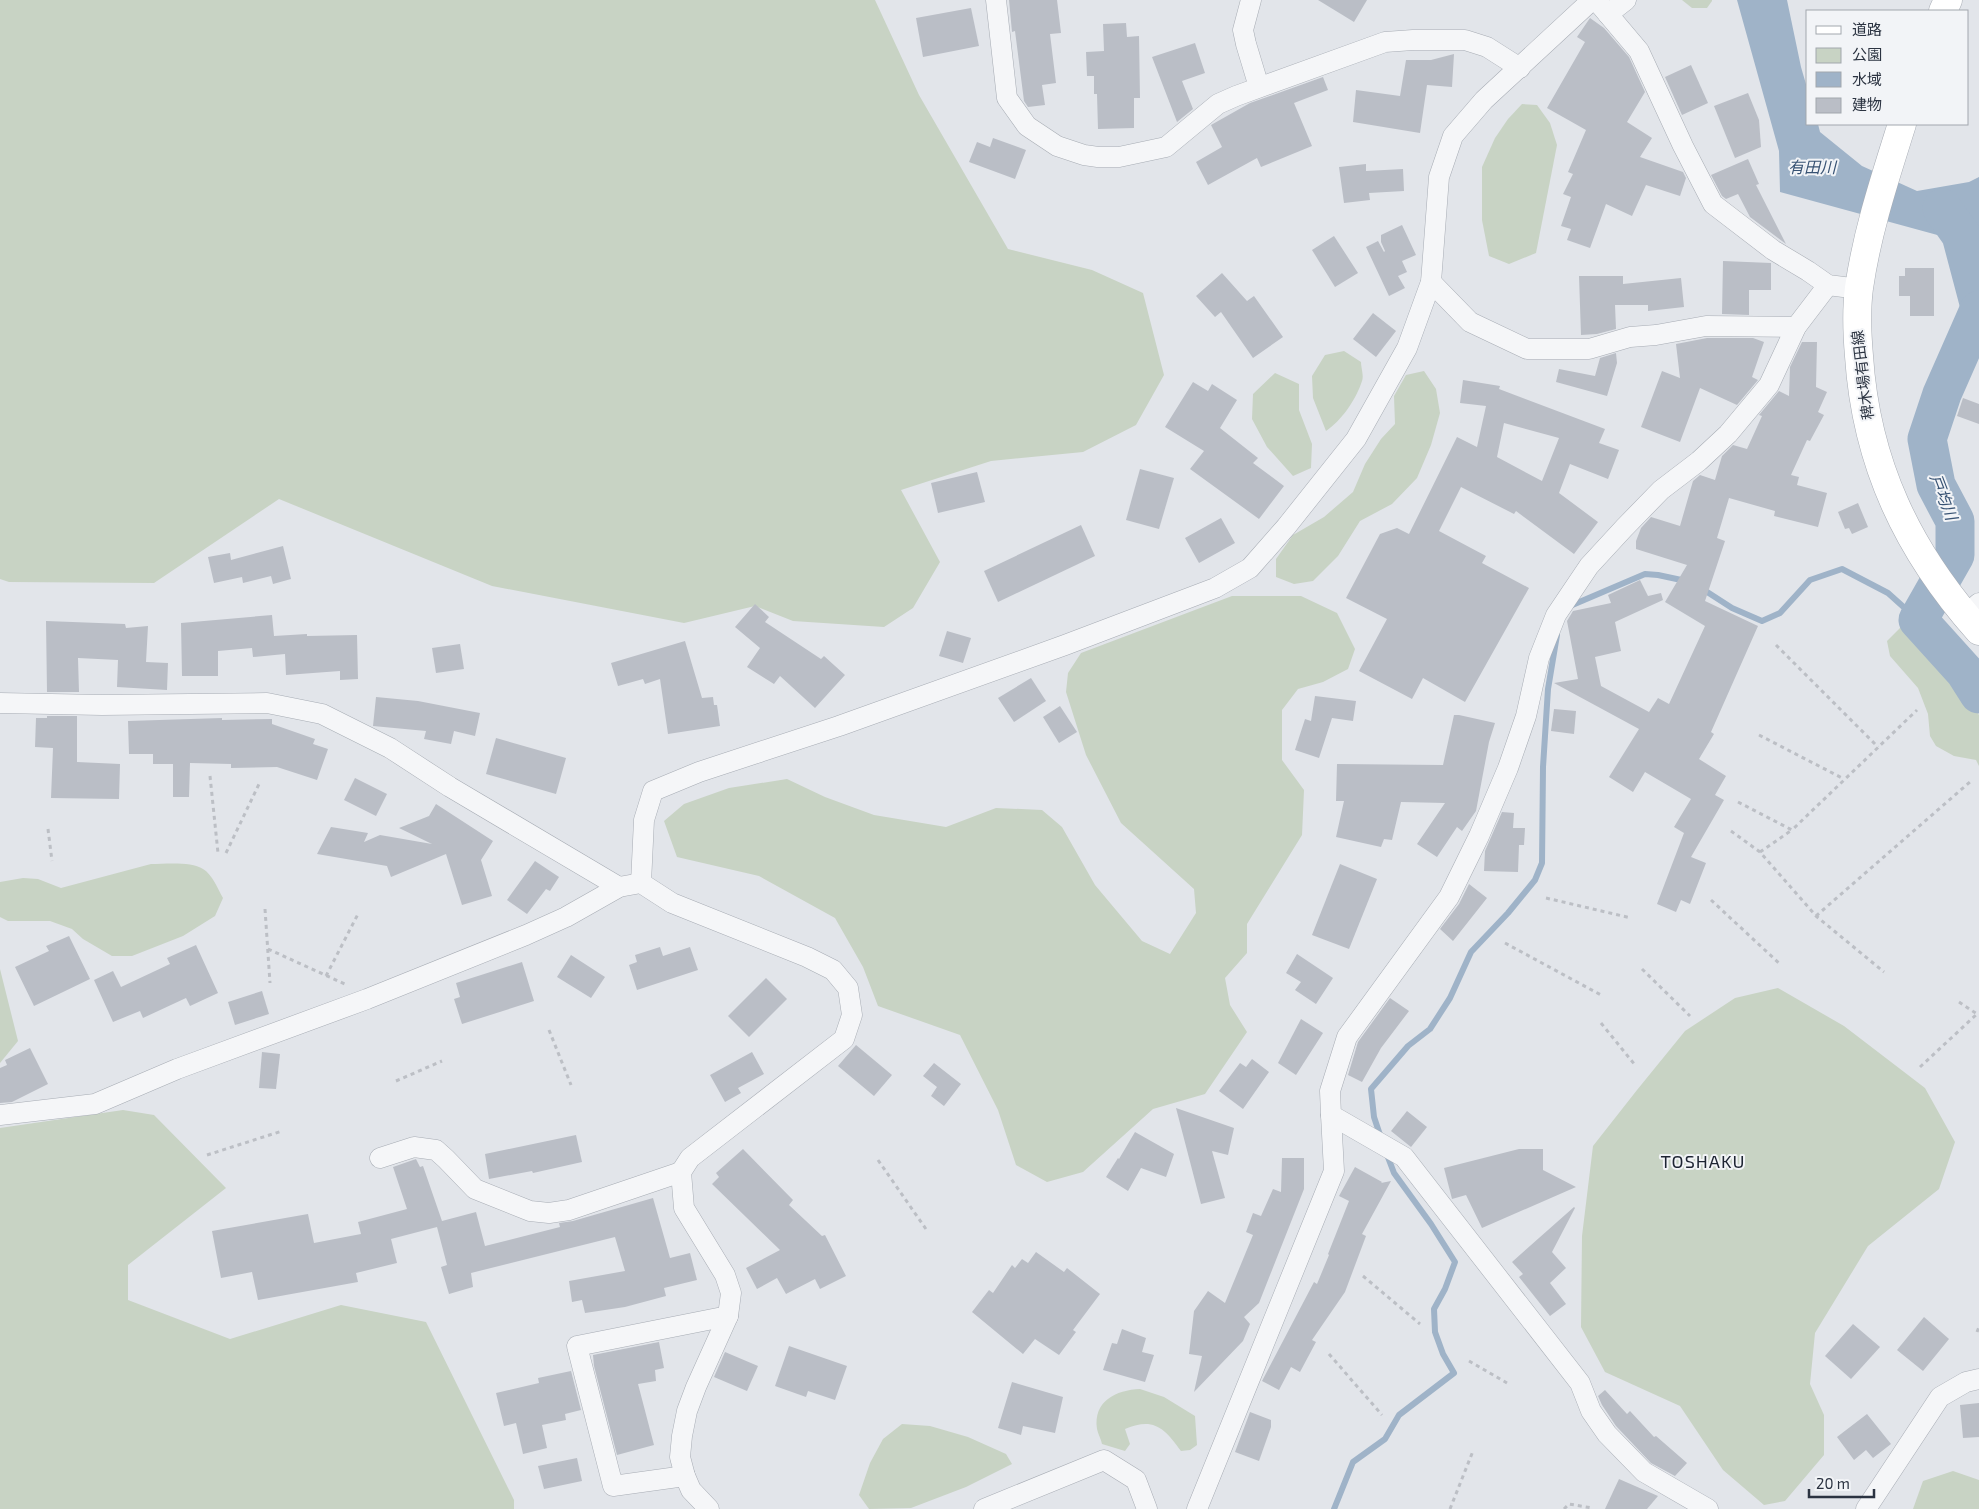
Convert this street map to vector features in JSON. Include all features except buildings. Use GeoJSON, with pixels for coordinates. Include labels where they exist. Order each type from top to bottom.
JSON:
{"type":"FeatureCollection","features":[{"type":"Feature","properties":{"kind":"main road","name":"稗木場有田線"},"geometry":{"type":"LineString","coordinates":[[1902,125],[1869,232],[1858,289],[1856,324],[1864,407],[1875,452],[1887,489],[1906,528],[1929,564],[1970,613]]}},
{"type":"Feature","properties":{"kind":"street"},"geometry":{"type":"LineString","coordinates":[[996,0],[1007,98],[1027,126],[1057,146],[1075,152],[1098,156],[1119,156],[1166,148],[1218,104],[1259,87],[1385,42],[1465,40],[1487,47],[1520,68]]}},
{"type":"Feature","properties":{"kind":"street"},"geometry":{"type":"LineString","coordinates":[[1251,0],[1243,30],[1259,87]]}},
{"type":"Feature","properties":{"kind":"street"},"geometry":{"type":"LineString","coordinates":[[641,883],[644,820],[653,791],[699,772],[839,726],[1065,646],[1215,588],[1250,568],[1286,527],[1356,439],[1407,348],[1431,282],[1439,177],[1453,136],[1484,100],[1592,0]]}},
{"type":"Feature","properties":{"kind":"street"},"geometry":{"type":"LineString","coordinates":[[1626,0],[1602,7],[1639,50],[1683,146],[1713,204],[1773,250],[1808,270],[1828,285],[1858,289]]}},
{"type":"Feature","properties":{"kind":"street"},"geometry":{"type":"LineString","coordinates":[[1431,282],[1470,322],[1527,349],[1589,349],[1630,337],[1656,335],[1706,326],[1796,327]]}},
{"type":"Feature","properties":{"kind":"street"},"geometry":{"type":"LineString","coordinates":[[1197,1509],[1334,1171],[1330,1091],[1347,1037],[1450,897],[1508,768],[1523,724],[1539,658],[1556,615],[1589,566],[1618,534],[1661,490],[1699,461],[1728,434],[1769,385],[1796,327],[1828,285]]}},
{"type":"Feature","properties":{"kind":"street"},"geometry":{"type":"LineString","coordinates":[[0,703],[102,705],[267,703],[322,714],[390,748],[443,782],[619,887]]}},
{"type":"Feature","properties":{"kind":"street"},"geometry":{"type":"LineString","coordinates":[[0,1115],[95,1104],[177,1070],[366,999],[526,935],[566,917],[619,887],[641,883],[672,903],[807,956],[833,970],[848,988],[852,1015],[844,1039],[690,1158],[681,1172],[684,1208],[726,1275],[731,1293],[728,1316],[687,1411],[680,1457],[691,1490],[709,1509]]}},
{"type":"Feature","properties":{"kind":"street"},"geometry":{"type":"LineString","coordinates":[[1331,1115],[1404,1157],[1580,1383],[1591,1411],[1607,1434],[1644,1472],[1708,1509]]}},
{"type":"Feature","properties":{"kind":"street"},"geometry":{"type":"LineString","coordinates":[[380,1158],[414,1148],[436,1150],[475,1189],[530,1211],[549,1213],[570,1210],[681,1172]]}},
{"type":"Feature","properties":{"kind":"street"},"geometry":{"type":"LineString","coordinates":[[686,1476],[614,1486],[577,1346],[728,1316]]}},
{"type":"Feature","properties":{"kind":"street"},"geometry":{"type":"LineString","coordinates":[[1866,1509],[1940,1397],[1966,1382],[1979,1379]]}},
{"type":"Feature","properties":{"kind":"street"},"geometry":{"type":"LineString","coordinates":[[984,1509],[1104,1460],[1136,1480],[1147,1509]]}},
{"type":"Feature","properties":{"kind":"path"},"geometry":{"type":"LineString","coordinates":[[1776,646],[1878,748]]}},
{"type":"Feature","properties":{"kind":"path"},"geometry":{"type":"LineString","coordinates":[[1760,852],[1792,830],[1917,710]]}},
{"type":"Feature","properties":{"kind":"path"},"geometry":{"type":"LineString","coordinates":[[1759,736],[1844,779]]}},
{"type":"Feature","properties":{"kind":"path"},"geometry":{"type":"LineString","coordinates":[[210,776],[218,853]]}},
{"type":"Feature","properties":{"kind":"path"},"geometry":{"type":"LineString","coordinates":[[1816,916],[1971,780]]}},
{"type":"Feature","properties":{"kind":"path"},"geometry":{"type":"LineString","coordinates":[[226,853],[260,782]]}},
{"type":"Feature","properties":{"kind":"path"},"geometry":{"type":"LineString","coordinates":[[1738,802],[1792,830]]}},
{"type":"Feature","properties":{"kind":"path"},"geometry":{"type":"LineString","coordinates":[[48,829],[52,862]]}},
{"type":"Feature","properties":{"kind":"path"},"geometry":{"type":"LineString","coordinates":[[1731,831],[1760,852],[1816,916],[1884,972]]}},
{"type":"Feature","properties":{"kind":"path"},"geometry":{"type":"LineString","coordinates":[[1546,898],[1631,918]]}},
{"type":"Feature","properties":{"kind":"path"},"geometry":{"type":"LineString","coordinates":[[1711,900],[1781,964]]}},
{"type":"Feature","properties":{"kind":"path"},"geometry":{"type":"LineString","coordinates":[[265,909],[270,983]]}},
{"type":"Feature","properties":{"kind":"path"},"geometry":{"type":"LineString","coordinates":[[326,976],[358,914]]}},
{"type":"Feature","properties":{"kind":"path"},"geometry":{"type":"LineString","coordinates":[[1505,944],[1601,995]]}},
{"type":"Feature","properties":{"kind":"path"},"geometry":{"type":"LineString","coordinates":[[268,949],[351,987]]}},
{"type":"Feature","properties":{"kind":"path"},"geometry":{"type":"LineString","coordinates":[[1642,969],[1690,1016]]}},
{"type":"Feature","properties":{"kind":"path"},"geometry":{"type":"LineString","coordinates":[[1920,1066],[1978,1014],[1959,1002]]}},
{"type":"Feature","properties":{"kind":"path"},"geometry":{"type":"LineString","coordinates":[[1602,1023],[1635,1065]]}},
{"type":"Feature","properties":{"kind":"path"},"geometry":{"type":"LineString","coordinates":[[549,1030],[571,1085]]}},
{"type":"Feature","properties":{"kind":"path"},"geometry":{"type":"LineString","coordinates":[[396,1081],[442,1061]]}},
{"type":"Feature","properties":{"kind":"path"},"geometry":{"type":"LineString","coordinates":[[207,1155],[282,1131]]}},
{"type":"Feature","properties":{"kind":"path"},"geometry":{"type":"LineString","coordinates":[[878,1160],[928,1232]]}},
{"type":"Feature","properties":{"kind":"path"},"geometry":{"type":"LineString","coordinates":[[1363,1276],[1420,1324]]}},
{"type":"Feature","properties":{"kind":"path"},"geometry":{"type":"LineString","coordinates":[[1977,1332],[1979,1327]]}},
{"type":"Feature","properties":{"kind":"path"},"geometry":{"type":"LineString","coordinates":[[1329,1354],[1382,1415]]}},
{"type":"Feature","properties":{"kind":"path"},"geometry":{"type":"LineString","coordinates":[[1469,1361],[1508,1383]]}},
{"type":"Feature","properties":{"kind":"path"},"geometry":{"type":"LineString","coordinates":[[1450,1509],[1473,1451]]}},
{"type":"Feature","properties":{"kind":"path"},"geometry":{"type":"LineString","coordinates":[[1564,1509],[1568,1504],[1592,1508]]}},
{"type":"Feature","properties":{"kind":"green space"},"geometry":{"type":"Polygon","coordinates":[[[0,0],[875,0],[919,95],[1008,249],[1092,270],[1143,293],[1164,375],[1136,425],[1083,452],[991,461],[901,490],[940,562],[913,608],[884,627],[793,621],[755,606],[684,623],[492,586],[279,499],[154,583],[9,582],[0,579],[0,0]]]}},
{"type":"Feature","properties":{"kind":"green space"},"geometry":{"type":"Polygon","coordinates":[[[1682,0],[1712,1],[1707,8],[1692,8],[1682,0]]]}},
{"type":"Feature","properties":{"kind":"green space"},"geometry":{"type":"Polygon","coordinates":[[[1522,104],[1537,105],[1550,123],[1557,145],[1536,253],[1509,264],[1489,256],[1482,220],[1482,167],[1495,138],[1508,119],[1522,104]]]}},
{"type":"Feature","properties":{"kind":"green space"},"geometry":{"type":"Polygon","coordinates":[[[1344,351],[1361,362],[1363,379],[1347,409],[1337,422],[1326,431],[1313,398],[1312,376],[1325,355],[1344,351]]]}},
{"type":"Feature","properties":{"kind":"green space"},"geometry":{"type":"Polygon","coordinates":[[[1424,371],[1436,389],[1440,413],[1431,445],[1417,478],[1392,504],[1360,521],[1338,556],[1313,581],[1294,584],[1276,577],[1276,559],[1293,535],[1324,517],[1353,492],[1365,464],[1381,439],[1395,424],[1394,396],[1406,375],[1424,371]]]}},
{"type":"Feature","properties":{"kind":"green space"},"geometry":{"type":"Polygon","coordinates":[[[1275,373],[1299,384],[1299,410],[1312,444],[1311,468],[1293,476],[1267,447],[1252,419],[1253,394],[1275,373]]]}},
{"type":"Feature","properties":{"kind":"green space"},"geometry":{"type":"Polygon","coordinates":[[[1232,596],[1301,596],[1337,613],[1355,649],[1348,669],[1323,682],[1298,689],[1282,710],[1282,760],[1304,790],[1302,835],[1247,924],[1247,953],[1225,978],[1230,1005],[1247,1032],[1205,1094],[1153,1109],[1083,1172],[1047,1182],[1016,1165],[998,1110],[960,1035],[878,1006],[863,967],[835,918],[759,876],[677,857],[664,821],[684,804],[729,788],[787,779],[825,797],[874,815],[946,827],[996,808],[1042,810],[1062,827],[1095,885],[1142,941],[1170,954],[1196,913],[1194,889],[1121,823],[1086,755],[1066,692],[1068,673],[1081,653],[1232,596]]]}},
{"type":"Feature","properties":{"kind":"green space"},"geometry":{"type":"Polygon","coordinates":[[[1900,628],[1915,628],[1930,641],[1979,715],[1979,766],[1976,760],[1954,756],[1936,746],[1930,736],[1928,714],[1918,688],[1890,656],[1887,641],[1900,628]]]}},
{"type":"Feature","properties":{"kind":"green space"},"geometry":{"type":"Polygon","coordinates":[[[151,864],[185,864],[198,866],[206,871],[215,882],[223,898],[215,916],[183,936],[132,956],[112,956],[83,939],[72,929],[50,921],[8,921],[0,917],[0,882],[23,878],[38,879],[61,888],[151,864]]]}},
{"type":"Feature","properties":{"kind":"green space"},"geometry":{"type":"Polygon","coordinates":[[[0,969],[18,1041],[0,1063],[0,969]]]}},
{"type":"Feature","properties":{"kind":"green space"},"geometry":{"type":"Polygon","coordinates":[[[1778,988],[1844,1026],[1925,1088],[1955,1142],[1939,1189],[1868,1246],[1815,1333],[1810,1384],[1824,1415],[1824,1455],[1785,1501],[1764,1505],[1723,1470],[1680,1406],[1605,1372],[1581,1327],[1582,1236],[1593,1146],[1637,1090],[1685,1031],[1735,998],[1778,988]]]}},
{"type":"Feature","properties":{"kind":"green space"},"geometry":{"type":"Polygon","coordinates":[[[123,1110],[154,1115],[226,1188],[128,1265],[128,1300],[230,1339],[341,1305],[426,1322],[514,1500],[514,1509],[0,1509],[0,1128],[123,1110]]]}},
{"type":"Feature","properties":{"kind":"green space"},"geometry":{"type":"Polygon","coordinates":[[[1140,1389],[1164,1397],[1195,1416],[1197,1445],[1190,1450],[1181,1451],[1169,1436],[1158,1427],[1144,1424],[1125,1429],[1130,1444],[1125,1451],[1102,1444],[1097,1429],[1097,1419],[1103,1404],[1115,1395],[1140,1389]]]}},
{"type":"Feature","properties":{"kind":"green space"},"geometry":{"type":"Polygon","coordinates":[[[902,1424],[930,1426],[968,1437],[1006,1454],[1012,1464],[966,1487],[911,1508],[869,1509],[859,1495],[870,1463],[883,1439],[902,1424]]]}},
{"type":"Feature","properties":{"kind":"green space"},"geometry":{"type":"Polygon","coordinates":[[[1953,1471],[1979,1480],[1979,1509],[1913,1509],[1923,1481],[1953,1471]]]}},
{"type":"Feature","properties":{"kind":"water","name":"有田川"},"geometry":{"type":"Polygon","coordinates":[[[1737,0],[1787,0],[1806,84],[1806,125],[1818,125],[1820,132],[1862,166],[1917,191],[1969,182],[1979,177],[1979,235],[1952,239],[1780,192],[1779,151],[1737,0]]]}},
{"type":"Feature","properties":{"kind":"waterway","name":"戸均川"},"geometry":{"type":"LineString","coordinates":[[1942,208],[1961,235],[1979,303]]}},
{"type":"Feature","properties":{"kind":"waterway","name":"戸均川"},"geometry":{"type":"LineString","coordinates":[[1979,310],[1942,394],[1927,439],[1936,485],[1955,521],[1955,555],[1918,620],[1965,672],[1979,694]]}},
{"type":"Feature","properties":{"kind":"waterway"},"geometry":{"type":"LineString","coordinates":[[1701,588],[1732,608],[1762,621],[1780,613],[1810,580],[1842,569],[1888,593],[1918,620]]}},
{"type":"Feature","properties":{"kind":"waterway"},"geometry":{"type":"LineString","coordinates":[[1570,606],[1645,574],[1686,581]]}},
{"type":"Feature","properties":{"kind":"waterway"},"geometry":{"type":"LineString","coordinates":[[1381,1138],[1374,1117],[1371,1089],[1408,1046],[1430,1029],[1450,998],[1471,952],[1508,913],[1535,880],[1542,863],[1543,767],[1548,689],[1557,635]]}},
{"type":"Feature","properties":{"kind":"waterway"},"geometry":{"type":"LineString","coordinates":[[1334,1509],[1353,1462],[1385,1439],[1399,1415],[1454,1373],[1443,1354],[1435,1332],[1434,1309],[1445,1289],[1455,1262],[1431,1224],[1394,1173],[1386,1152]]}},
{"type":"Feature","properties":{"kind":"district","name":"TOSHAKU"},"geometry":{"type":"Point","coordinates":[1703,1162]}}]}
